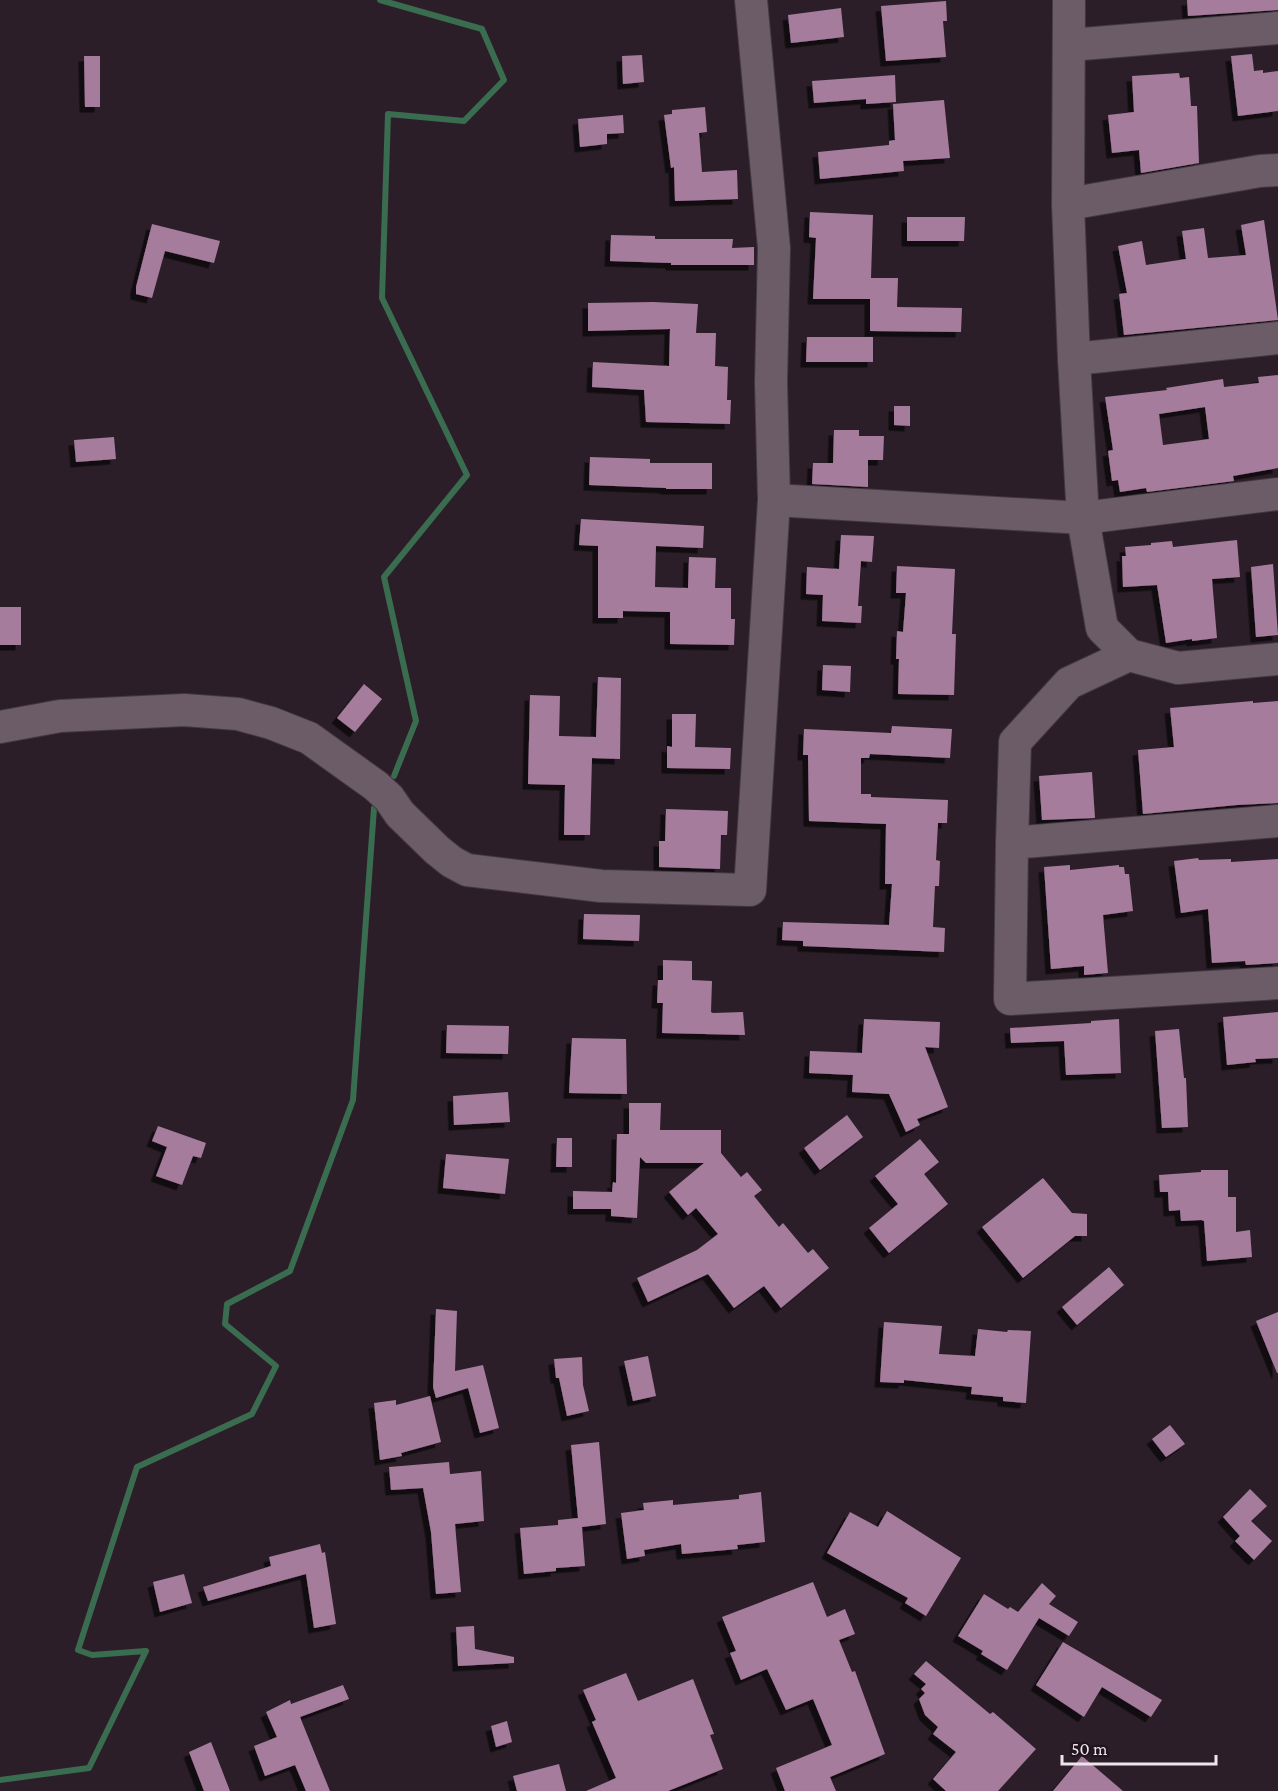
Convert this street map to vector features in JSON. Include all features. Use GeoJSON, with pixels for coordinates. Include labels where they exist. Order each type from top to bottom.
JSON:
{"type":"FeatureCollection","features":[{"type":"Feature","properties":{"kind":"street"},"geometry":{"type":"LineString","coordinates":[[0,727],[60,716],[134,711],[184,710],[238,714],[271,723],[309,738],[376,786],[389,798],[400,814],[437,850],[467,870],[601,886],[750,890],[774,500],[771,382],[774,248],[751,0]]}},
{"type":"Feature","properties":{"kind":"street"},"geometry":{"type":"LineString","coordinates":[[1069,0],[1068,204],[1074,358],[1083,518],[1102,628],[1129,655],[1178,668],[1278,659]]}},
{"type":"Feature","properties":{"kind":"street"},"geometry":{"type":"LineString","coordinates":[[1070,45],[1278,28]]}},
{"type":"Feature","properties":{"kind":"street"},"geometry":{"type":"LineString","coordinates":[[1068,204],[1260,171],[1278,170]]}},
{"type":"Feature","properties":{"kind":"street"},"geometry":{"type":"LineString","coordinates":[[1074,358],[1278,338]]}},
{"type":"Feature","properties":{"kind":"street"},"geometry":{"type":"LineString","coordinates":[[774,500],[1083,518],[1278,494]]}},
{"type":"Feature","properties":{"kind":"street"},"geometry":{"type":"LineString","coordinates":[[1129,655],[1069,683],[1015,742],[1010,999],[1278,983]]}},
{"type":"Feature","properties":{"kind":"street"},"geometry":{"type":"LineString","coordinates":[[1012,843],[1278,821]]}},
{"type":"Feature","properties":{"kind":"building"},"geometry":{"type":"Polygon","coordinates":[[[1187,0],[1278,0],[1278,10],[1188,16],[1187,0]]]}},
{"type":"Feature","properties":{"kind":"building"},"geometry":{"type":"Polygon","coordinates":[[[946,1],[947,21],[943,21],[946,57],[886,61],[881,6],[946,1]]]}},
{"type":"Feature","properties":{"kind":"building"},"geometry":{"type":"Polygon","coordinates":[[[841,8],[844,37],[791,43],[788,15],[841,8]]]}},
{"type":"Feature","properties":{"kind":"building"},"geometry":{"type":"Polygon","coordinates":[[[1252,54],[1254,71],[1263,70],[1263,73],[1278,71],[1278,111],[1238,116],[1231,56],[1252,54]]]}},
{"type":"Feature","properties":{"kind":"building"},"geometry":{"type":"Polygon","coordinates":[[[642,55],[644,82],[623,84],[622,56],[642,55]]]}},
{"type":"Feature","properties":{"kind":"building"},"geometry":{"type":"Polygon","coordinates":[[[84,56],[100,56],[100,107],[85,107],[84,56]]]}},
{"type":"Feature","properties":{"kind":"building"},"geometry":{"type":"Polygon","coordinates":[[[1179,73],[1180,78],[1189,77],[1191,106],[1197,106],[1199,163],[1141,173],[1139,150],[1112,153],[1108,115],[1134,112],[1132,76],[1179,73]]]}},
{"type":"Feature","properties":{"kind":"building"},"geometry":{"type":"Polygon","coordinates":[[[895,75],[896,102],[866,104],[866,99],[814,103],[812,81],[895,75]]]}},
{"type":"Feature","properties":{"kind":"building"},"geometry":{"type":"Polygon","coordinates":[[[944,100],[950,158],[903,161],[904,171],[820,179],[818,152],[889,145],[889,141],[895,140],[893,104],[944,100]]]}},
{"type":"Feature","properties":{"kind":"building"},"geometry":{"type":"Polygon","coordinates":[[[705,107],[707,132],[699,133],[702,172],[737,170],[738,199],[675,201],[674,167],[671,168],[664,115],[672,114],[672,110],[705,107]]]}},
{"type":"Feature","properties":{"kind":"building"},"geometry":{"type":"Polygon","coordinates":[[[623,115],[624,133],[607,134],[607,144],[580,147],[578,119],[623,115]]]}},
{"type":"Feature","properties":{"kind":"building"},"geometry":{"type":"Polygon","coordinates":[[[810,212],[873,215],[871,278],[898,278],[897,307],[962,308],[961,332],[870,331],[870,299],[813,299],[816,238],[809,237],[810,212]]]}},
{"type":"Feature","properties":{"kind":"building"},"geometry":{"type":"Polygon","coordinates":[[[907,217],[965,217],[964,241],[907,241],[907,217]]]}},
{"type":"Feature","properties":{"kind":"building"},"geometry":{"type":"Polygon","coordinates":[[[1264,220],[1278,320],[1124,335],[1119,294],[1127,293],[1118,246],[1142,241],[1146,265],[1186,259],[1182,231],[1204,228],[1208,258],[1246,255],[1241,225],[1264,220]]]}},
{"type":"Feature","properties":{"kind":"building"},"geometry":{"type":"Polygon","coordinates":[[[152,224],[220,241],[214,263],[165,251],[152,298],[136,294],[136,287],[152,224]]]}},
{"type":"Feature","properties":{"kind":"building"},"geometry":{"type":"Polygon","coordinates":[[[611,235],[655,236],[655,239],[733,239],[732,248],[754,247],[754,265],[671,265],[671,263],[610,261],[611,235]]]}},
{"type":"Feature","properties":{"kind":"building"},"geometry":{"type":"Polygon","coordinates":[[[588,303],[698,304],[696,333],[716,333],[715,366],[728,367],[727,400],[731,400],[730,424],[646,422],[644,390],[592,387],[593,362],[669,366],[670,329],[588,331],[588,303]]]}},
{"type":"Feature","properties":{"kind":"building"},"geometry":{"type":"Polygon","coordinates":[[[807,337],[873,337],[873,362],[806,362],[807,337]]]}},
{"type":"Feature","properties":{"kind":"building"},"geometry":{"type":"Polygon","coordinates":[[[1278,375],[1278,468],[1233,476],[1234,481],[1147,492],[1146,488],[1120,492],[1118,480],[1112,481],[1108,451],[1113,450],[1105,397],[1167,390],[1166,388],[1223,379],[1224,387],[1259,383],[1258,377],[1278,375]],[[1205,407],[1159,414],[1163,445],[1209,439],[1205,407]]]}},
{"type":"Feature","properties":{"kind":"building"},"geometry":{"type":"Polygon","coordinates":[[[894,406],[910,406],[910,426],[894,425],[894,406]]]}},
{"type":"Feature","properties":{"kind":"building"},"geometry":{"type":"Polygon","coordinates":[[[834,430],[859,430],[859,436],[884,436],[883,460],[868,460],[868,487],[812,484],[813,463],[833,463],[834,430]]]}},
{"type":"Feature","properties":{"kind":"building"},"geometry":{"type":"Polygon","coordinates":[[[114,437],[116,459],[76,462],[74,440],[114,437]]]}},
{"type":"Feature","properties":{"kind":"building"},"geometry":{"type":"Polygon","coordinates":[[[590,457],[650,459],[650,463],[712,463],[712,489],[589,485],[590,457]]]}},
{"type":"Feature","properties":{"kind":"building"},"geometry":{"type":"Polygon","coordinates":[[[581,519],[704,526],[703,548],[656,546],[655,587],[688,588],[689,557],[716,558],[715,588],[731,588],[731,619],[735,619],[734,645],[670,644],[670,612],[623,611],[623,618],[598,618],[598,546],[579,545],[581,519]]]}},
{"type":"Feature","properties":{"kind":"building"},"geometry":{"type":"Polygon","coordinates":[[[841,535],[874,536],[872,562],[861,561],[858,606],[862,606],[861,623],[822,621],[823,595],[806,594],[807,567],[839,569],[841,535]]]}},
{"type":"Feature","properties":{"kind":"building"},"geometry":{"type":"Polygon","coordinates":[[[1237,540],[1240,577],[1212,579],[1217,638],[1166,643],[1157,585],[1123,587],[1122,556],[1126,556],[1125,547],[1172,541],[1173,547],[1237,540]]]}},
{"type":"Feature","properties":{"kind":"building"},"geometry":{"type":"Polygon","coordinates":[[[1273,564],[1278,635],[1256,637],[1251,567],[1273,564]]]}},
{"type":"Feature","properties":{"kind":"building"},"geometry":{"type":"Polygon","coordinates":[[[897,566],[955,569],[952,634],[956,634],[954,695],[898,694],[897,631],[903,632],[906,593],[896,593],[897,566]]]}},
{"type":"Feature","properties":{"kind":"building"},"geometry":{"type":"Polygon","coordinates":[[[0,607],[21,607],[21,645],[0,645],[0,607]]]}},
{"type":"Feature","properties":{"kind":"building"},"geometry":{"type":"Polygon","coordinates":[[[823,665],[851,666],[850,692],[822,690],[823,665]]]}},
{"type":"Feature","properties":{"kind":"building"},"geometry":{"type":"Polygon","coordinates":[[[598,677],[621,678],[620,759],[592,758],[590,835],[564,835],[565,785],[528,784],[530,695],[560,696],[559,736],[596,737],[598,677]]]}},
{"type":"Feature","properties":{"kind":"building"},"geometry":{"type":"Polygon","coordinates":[[[364,684],[382,699],[355,732],[337,718],[364,684]]]}},
{"type":"Feature","properties":{"kind":"building"},"geometry":{"type":"Polygon","coordinates":[[[1253,701],[1253,703],[1278,701],[1278,803],[1143,814],[1138,750],[1174,747],[1170,708],[1253,701]]]}},
{"type":"Feature","properties":{"kind":"building"},"geometry":{"type":"Polygon","coordinates":[[[672,714],[696,714],[695,747],[731,748],[730,769],[667,768],[667,746],[672,747],[672,714]]]}},
{"type":"Feature","properties":{"kind":"building"},"geometry":{"type":"Polygon","coordinates":[[[892,726],[952,729],[950,758],[870,754],[869,758],[861,758],[861,794],[871,794],[871,797],[948,800],[947,823],[938,823],[936,860],[940,861],[939,886],[935,886],[933,927],[945,928],[944,952],[803,946],[803,941],[782,940],[783,922],[889,925],[892,884],[885,884],[886,824],[809,821],[808,755],[803,755],[804,729],[891,733],[892,726]]]}},
{"type":"Feature","properties":{"kind":"building"},"geometry":{"type":"Polygon","coordinates":[[[1092,772],[1095,818],[1042,820],[1039,776],[1092,772]]]}},
{"type":"Feature","properties":{"kind":"building"},"geometry":{"type":"Polygon","coordinates":[[[666,809],[728,811],[727,835],[721,835],[720,869],[659,867],[659,841],[665,841],[666,809]]]}},
{"type":"Feature","properties":{"kind":"building"},"geometry":{"type":"Polygon","coordinates":[[[1198,858],[1199,860],[1231,859],[1231,862],[1278,859],[1278,963],[1246,965],[1245,961],[1212,963],[1208,909],[1181,913],[1174,861],[1198,858]]]}},
{"type":"Feature","properties":{"kind":"building"},"geometry":{"type":"Polygon","coordinates":[[[1070,865],[1070,870],[1119,865],[1119,867],[1124,867],[1125,874],[1129,874],[1133,911],[1103,915],[1108,973],[1084,975],[1084,966],[1051,969],[1044,867],[1070,865]]]}},
{"type":"Feature","properties":{"kind":"building"},"geometry":{"type":"Polygon","coordinates":[[[584,914],[640,915],[639,941],[583,939],[584,914]]]}},
{"type":"Feature","properties":{"kind":"building"},"geometry":{"type":"Polygon","coordinates":[[[663,960],[692,961],[692,980],[712,981],[711,1012],[743,1012],[745,1035],[662,1033],[663,1003],[657,1003],[658,980],[663,980],[663,960]]]}},
{"type":"Feature","properties":{"kind":"building"},"geometry":{"type":"Polygon","coordinates":[[[1278,1012],[1278,1058],[1255,1059],[1256,1062],[1227,1065],[1223,1017],[1278,1012]]]}},
{"type":"Feature","properties":{"kind":"building"},"geometry":{"type":"Polygon","coordinates":[[[864,1019],[940,1022],[939,1048],[925,1047],[948,1107],[917,1119],[920,1125],[906,1132],[889,1094],[852,1092],[853,1075],[809,1073],[810,1051],[862,1053],[864,1019]]]}},
{"type":"Feature","properties":{"kind":"building"},"geometry":{"type":"Polygon","coordinates":[[[1119,1019],[1121,1073],[1066,1075],[1064,1041],[1011,1043],[1010,1028],[1119,1019]]]}},
{"type":"Feature","properties":{"kind":"building"},"geometry":{"type":"Polygon","coordinates":[[[447,1025],[509,1026],[508,1054],[446,1053],[447,1025]]]}},
{"type":"Feature","properties":{"kind":"building"},"geometry":{"type":"Polygon","coordinates":[[[1179,1029],[1184,1078],[1186,1078],[1188,1127],[1162,1128],[1155,1031],[1179,1029]]]}},
{"type":"Feature","properties":{"kind":"building"},"geometry":{"type":"Polygon","coordinates":[[[572,1038],[626,1039],[627,1094],[569,1093],[572,1038]]]}},
{"type":"Feature","properties":{"kind":"building"},"geometry":{"type":"Polygon","coordinates":[[[508,1092],[510,1122],[454,1125],[453,1096],[508,1092]]]}},
{"type":"Feature","properties":{"kind":"building"},"geometry":{"type":"Polygon","coordinates":[[[629,1103],[661,1103],[660,1130],[721,1130],[721,1153],[741,1177],[747,1172],[762,1190],[754,1196],[779,1227],[783,1223],[808,1253],[813,1249],[829,1268],[781,1308],[764,1286],[734,1308],[708,1274],[648,1302],[637,1278],[697,1250],[718,1234],[696,1208],[688,1215],[669,1192],[704,1163],[646,1163],[640,1157],[637,1218],[611,1216],[611,1209],[573,1209],[573,1191],[612,1192],[613,1182],[616,1183],[617,1134],[629,1134],[629,1103]]]}},
{"type":"Feature","properties":{"kind":"building"},"geometry":{"type":"Polygon","coordinates":[[[847,1115],[863,1137],[820,1170],[804,1148],[847,1115]]]}},
{"type":"Feature","properties":{"kind":"building"},"geometry":{"type":"Polygon","coordinates":[[[158,1126],[206,1143],[201,1158],[193,1156],[182,1185],[156,1176],[167,1147],[152,1141],[158,1126]]]}},
{"type":"Feature","properties":{"kind":"building"},"geometry":{"type":"Polygon","coordinates":[[[557,1138],[572,1138],[572,1167],[556,1167],[557,1138]]]}},
{"type":"Feature","properties":{"kind":"building"},"geometry":{"type":"Polygon","coordinates":[[[920,1139],[939,1162],[924,1174],[948,1204],[889,1253],[869,1228],[898,1204],[875,1176],[920,1139]]]}},
{"type":"Feature","properties":{"kind":"building"},"geometry":{"type":"Polygon","coordinates":[[[446,1154],[509,1159],[505,1194],[443,1188],[446,1154]]]}},
{"type":"Feature","properties":{"kind":"building"},"geometry":{"type":"Polygon","coordinates":[[[1201,1170],[1228,1170],[1228,1197],[1236,1197],[1236,1232],[1250,1230],[1252,1257],[1207,1261],[1204,1221],[1181,1221],[1180,1210],[1169,1211],[1168,1192],[1160,1192],[1159,1175],[1201,1172],[1201,1170]]]}},
{"type":"Feature","properties":{"kind":"building"},"geometry":{"type":"Polygon","coordinates":[[[1043,1178],[1072,1213],[1087,1214],[1087,1236],[1075,1236],[1023,1278],[982,1227],[1043,1178]]]}},
{"type":"Feature","properties":{"kind":"building"},"geometry":{"type":"Polygon","coordinates":[[[1109,1267],[1124,1285],[1077,1325],[1062,1307],[1109,1267]]]}},
{"type":"Feature","properties":{"kind":"building"},"geometry":{"type":"Polygon","coordinates":[[[436,1309],[457,1311],[455,1371],[483,1365],[499,1428],[480,1433],[468,1388],[436,1398],[433,1387],[436,1309]]]}},
{"type":"Feature","properties":{"kind":"building"},"geometry":{"type":"Polygon","coordinates":[[[1278,1312],[1278,1373],[1277,1373],[1256,1321],[1278,1312]]]}},
{"type":"Feature","properties":{"kind":"building"},"geometry":{"type":"Polygon","coordinates":[[[884,1322],[942,1326],[939,1354],[975,1356],[978,1329],[1007,1332],[1008,1330],[1031,1331],[1026,1403],[1003,1401],[1003,1397],[971,1394],[972,1387],[904,1380],[904,1383],[880,1382],[884,1322]]]}},
{"type":"Feature","properties":{"kind":"building"},"geometry":{"type":"Polygon","coordinates":[[[648,1356],[656,1396],[633,1401],[624,1361],[648,1356]]]}},
{"type":"Feature","properties":{"kind":"building"},"geometry":{"type":"Polygon","coordinates":[[[582,1357],[583,1385],[589,1411],[567,1416],[559,1378],[556,1378],[554,1359],[582,1357]]]}},
{"type":"Feature","properties":{"kind":"building"},"geometry":{"type":"Polygon","coordinates":[[[430,1396],[441,1442],[401,1453],[402,1456],[380,1460],[374,1403],[396,1400],[396,1405],[430,1396]]]}},
{"type":"Feature","properties":{"kind":"building"},"geometry":{"type":"Polygon","coordinates":[[[1170,1425],[1185,1444],[1166,1457],[1152,1439],[1170,1425]]]}},
{"type":"Feature","properties":{"kind":"building"},"geometry":{"type":"Polygon","coordinates":[[[599,1442],[606,1524],[582,1527],[585,1566],[524,1574],[520,1528],[558,1525],[558,1520],[578,1518],[571,1445],[599,1442]]]}},
{"type":"Feature","properties":{"kind":"building"},"geometry":{"type":"Polygon","coordinates":[[[449,1462],[450,1474],[481,1471],[484,1521],[455,1524],[461,1592],[436,1594],[431,1532],[423,1488],[391,1490],[389,1467],[449,1462]]]}},
{"type":"Feature","properties":{"kind":"building"},"geometry":{"type":"Polygon","coordinates":[[[1250,1489],[1267,1506],[1251,1521],[1272,1541],[1254,1560],[1235,1541],[1240,1536],[1223,1517],[1250,1489]]]}},
{"type":"Feature","properties":{"kind":"building"},"geometry":{"type":"Polygon","coordinates":[[[761,1492],[765,1542],[737,1545],[738,1549],[682,1554],[681,1544],[644,1550],[645,1556],[627,1559],[621,1513],[644,1510],[643,1503],[673,1500],[673,1505],[739,1499],[739,1495],[761,1492]]]}},
{"type":"Feature","properties":{"kind":"building"},"geometry":{"type":"Polygon","coordinates":[[[887,1511],[961,1558],[926,1616],[905,1603],[908,1598],[827,1553],[850,1512],[878,1527],[887,1511]]]}},
{"type":"Feature","properties":{"kind":"building"},"geometry":{"type":"Polygon","coordinates":[[[320,1544],[322,1553],[325,1552],[336,1624],[314,1628],[306,1574],[208,1601],[203,1587],[271,1566],[269,1557],[320,1544]]]}},
{"type":"Feature","properties":{"kind":"building"},"geometry":{"type":"Polygon","coordinates":[[[184,1574],[192,1603],[160,1612],[153,1582],[184,1574]]]}},
{"type":"Feature","properties":{"kind":"building"},"geometry":{"type":"Polygon","coordinates":[[[813,1582],[827,1617],[845,1609],[855,1634],[839,1640],[852,1672],[855,1671],[885,1754],[830,1777],[836,1791],[785,1791],[776,1768],[832,1745],[813,1699],[786,1710],[767,1669],[741,1680],[730,1653],[736,1651],[722,1617],[813,1582]]]}},
{"type":"Feature","properties":{"kind":"building"},"geometry":{"type":"Polygon","coordinates":[[[1042,1583],[1056,1596],[1049,1604],[1078,1622],[1069,1636],[1039,1618],[1007,1670],[981,1654],[983,1651],[958,1636],[984,1594],[1008,1609],[1010,1607],[1018,1612],[1042,1583]]]}},
{"type":"Feature","properties":{"kind":"building"},"geometry":{"type":"Polygon","coordinates":[[[474,1626],[475,1649],[514,1657],[514,1663],[458,1666],[456,1627],[474,1626]]]}},
{"type":"Feature","properties":{"kind":"building"},"geometry":{"type":"Polygon","coordinates":[[[1063,1642],[1162,1700],[1151,1717],[1102,1687],[1084,1717],[1036,1685],[1063,1642]]]}},
{"type":"Feature","properties":{"kind":"building"},"geometry":{"type":"Polygon","coordinates":[[[926,1661],[990,1714],[993,1712],[1036,1749],[998,1791],[946,1791],[933,1779],[956,1752],[933,1734],[938,1727],[925,1715],[919,1699],[925,1693],[921,1689],[926,1684],[914,1674],[926,1661]]]}},
{"type":"Feature","properties":{"kind":"building"},"geometry":{"type":"Polygon","coordinates":[[[626,1673],[638,1701],[693,1679],[714,1734],[710,1735],[723,1769],[668,1791],[586,1791],[616,1778],[592,1722],[596,1720],[583,1690],[626,1673]]]}},
{"type":"Feature","properties":{"kind":"building"},"geometry":{"type":"Polygon","coordinates":[[[343,1685],[349,1699],[300,1717],[330,1791],[306,1791],[295,1765],[265,1776],[254,1746],[277,1737],[266,1712],[290,1700],[291,1704],[343,1685]]]}},
{"type":"Feature","properties":{"kind":"building"},"geometry":{"type":"Polygon","coordinates":[[[507,1721],[512,1742],[496,1747],[491,1726],[507,1721]]]}},
{"type":"Feature","properties":{"kind":"building"},"geometry":{"type":"Polygon","coordinates":[[[211,1742],[230,1791],[204,1791],[189,1752],[211,1742]]]}},
{"type":"Feature","properties":{"kind":"building"},"geometry":{"type":"Polygon","coordinates":[[[1082,1756],[1123,1791],[1053,1791],[1082,1756]]]}},
{"type":"Feature","properties":{"kind":"building"},"geometry":{"type":"Polygon","coordinates":[[[559,1764],[566,1791],[517,1791],[513,1776],[559,1764]]]}},
{"type":"Feature","properties":{"kind":"waterway"},"geometry":{"type":"LineString","coordinates":[[380,0],[482,29],[504,80],[464,121],[388,114],[382,298],[467,475],[384,577],[416,721],[394,776]]}},
{"type":"Feature","properties":{"kind":"waterway"},"geometry":{"type":"LineString","coordinates":[[0,1780],[89,1768],[146,1651],[92,1655],[78,1650],[137,1467],[252,1414],[276,1366],[225,1324],[227,1304],[290,1271],[353,1100],[374,808]]}}]}
